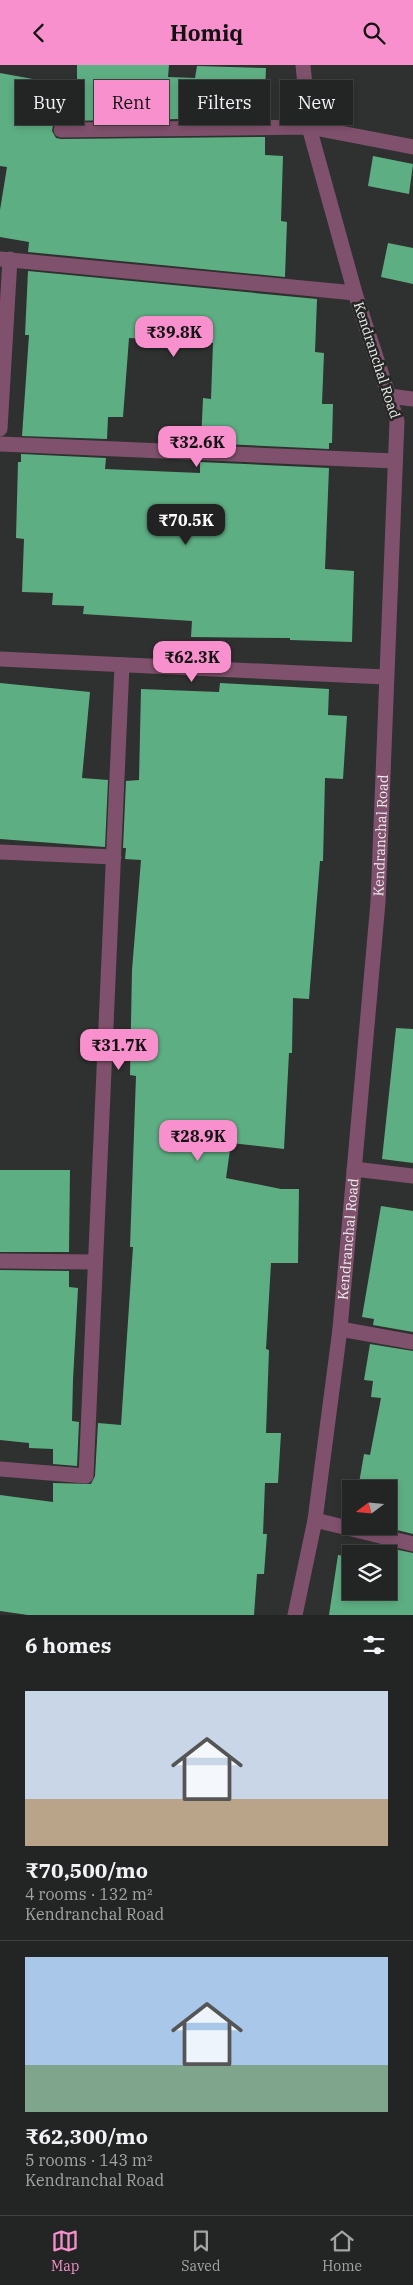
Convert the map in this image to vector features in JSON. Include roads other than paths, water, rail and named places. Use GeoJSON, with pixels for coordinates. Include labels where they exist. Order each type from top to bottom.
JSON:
{"type":"FeatureCollection","features":[{"type":"Feature","properties":{"kind":"street","name":"Kendranchal Road"},"geometry":{"type":"LineString","coordinates":[[295,1615],[315,1520],[340,1329],[380,885],[386,677],[397,421],[355,293],[309,127],[303,65]]}},
{"type":"Feature","properties":{"kind":"street"},"geometry":{"type":"LineString","coordinates":[[61,130],[309,127],[413,147]]}},
{"type":"Feature","properties":{"kind":"street"},"geometry":{"type":"LineString","coordinates":[[0,429],[5,259],[355,293]]}},
{"type":"Feature","properties":{"kind":"street"},"geometry":{"type":"LineString","coordinates":[[389,396],[413,399]]}},
{"type":"Feature","properties":{"kind":"street"},"geometry":{"type":"LineString","coordinates":[[0,444],[395,461]]}},
{"type":"Feature","properties":{"kind":"street"},"geometry":{"type":"LineString","coordinates":[[0,659],[386,677]]}},
{"type":"Feature","properties":{"kind":"street"},"geometry":{"type":"LineString","coordinates":[[0,1469],[86,1476],[122,665]]}},
{"type":"Feature","properties":{"kind":"street"},"geometry":{"type":"LineString","coordinates":[[0,852],[114,857]]}},
{"type":"Feature","properties":{"kind":"street"},"geometry":{"type":"LineString","coordinates":[[354,1169],[413,1176]]}},
{"type":"Feature","properties":{"kind":"street"},"geometry":{"type":"LineString","coordinates":[[0,1261],[94,1262]]}},
{"type":"Feature","properties":{"kind":"street"},"geometry":{"type":"LineString","coordinates":[[340,1329],[413,1342]]}},
{"type":"Feature","properties":{"kind":"street"},"geometry":{"type":"LineString","coordinates":[[315,1520],[413,1544]]}}]}
